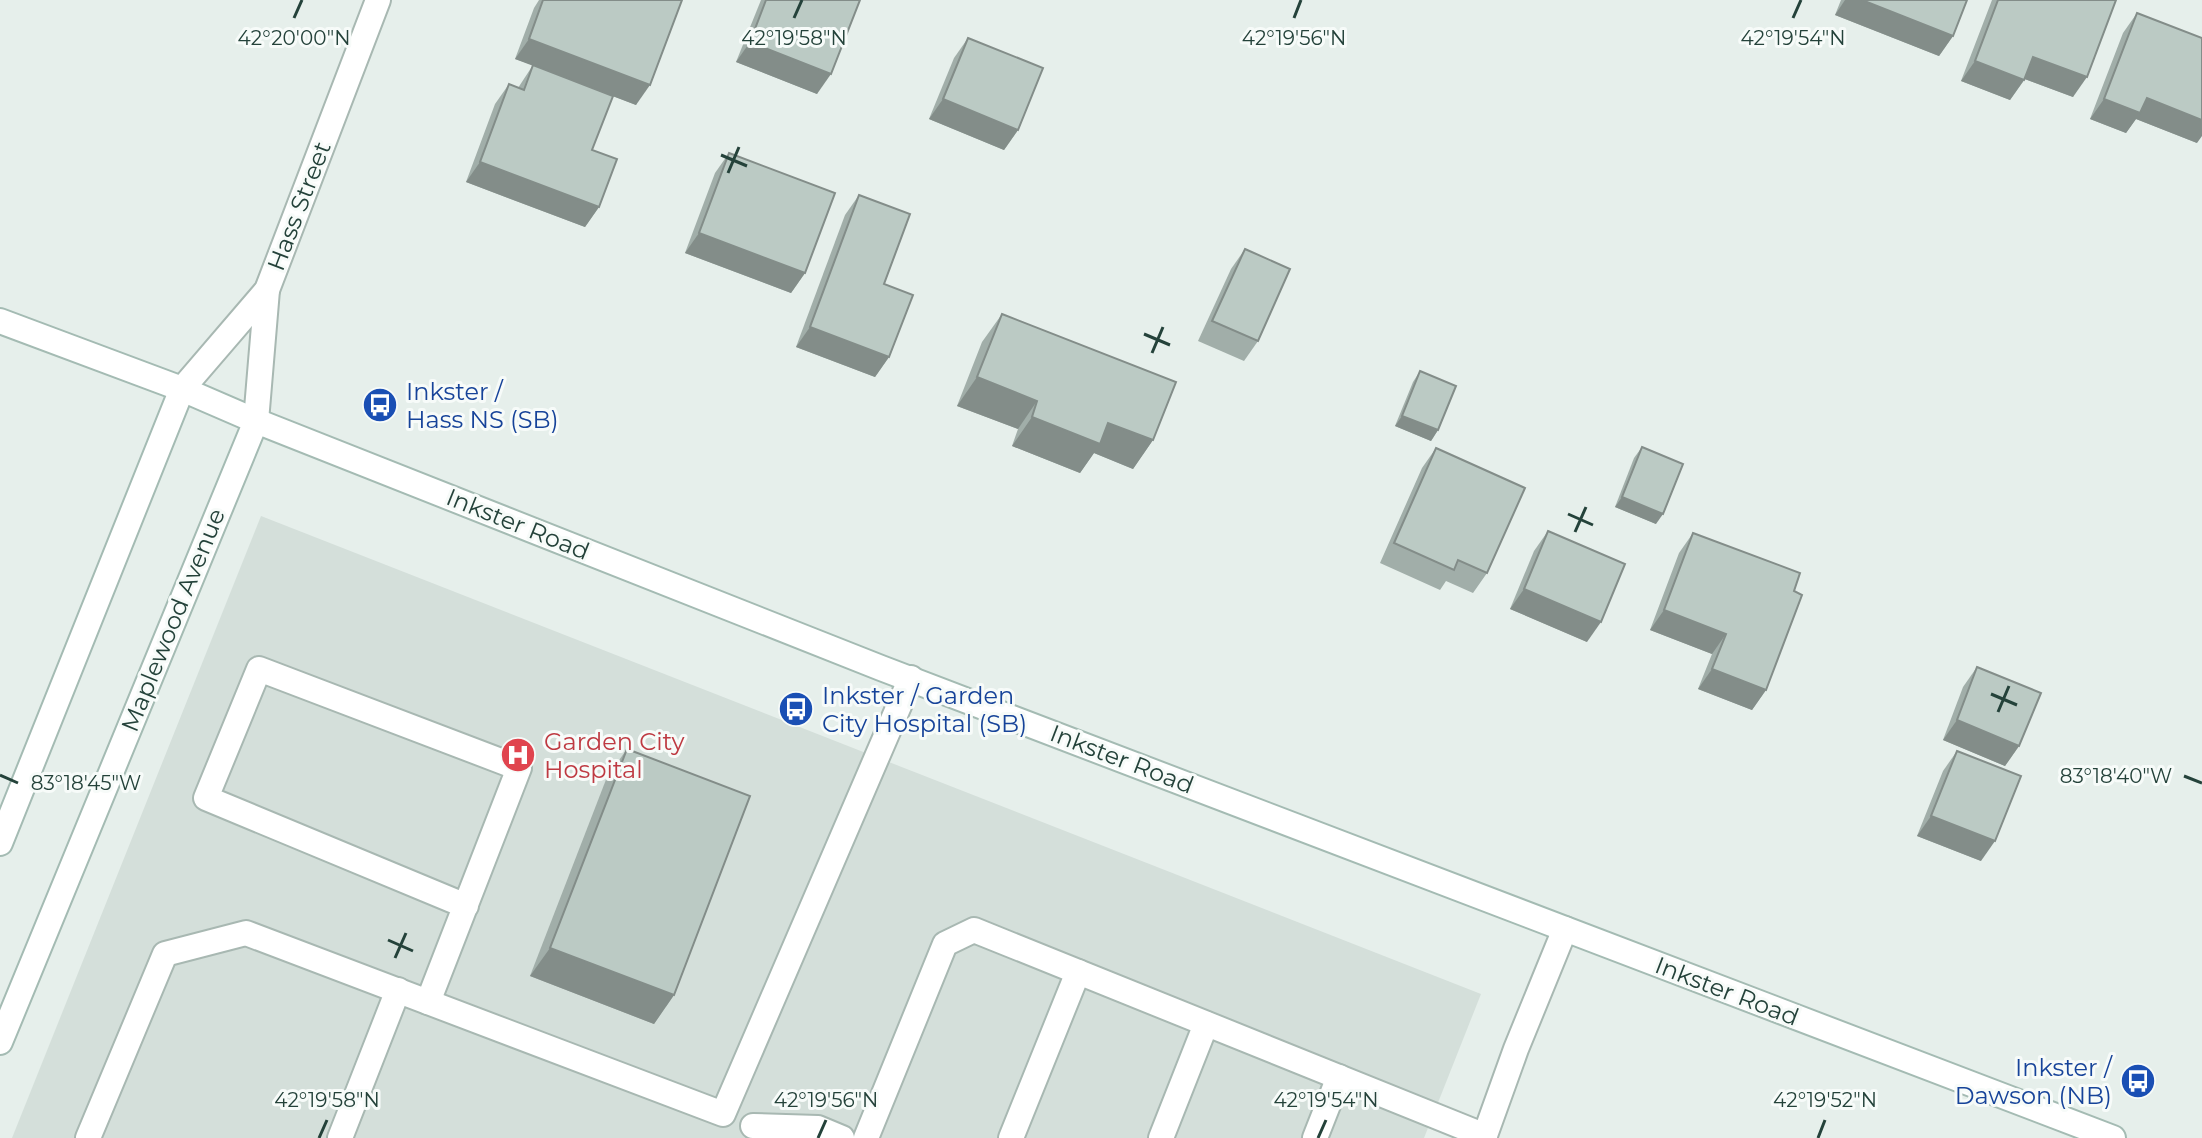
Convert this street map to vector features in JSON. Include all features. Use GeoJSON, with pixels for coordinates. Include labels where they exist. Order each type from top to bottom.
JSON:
{"type":"FeatureCollection","features":[{"type":"Feature","properties":{"kind":"main road","name":"Hass Street"},"geometry":{"type":"LineString","coordinates":[[182,389],[267,290],[378,0]]}},
{"type":"Feature","properties":{"kind":"main road","name":"Maplewood Avenue"},"geometry":{"type":"LineString","coordinates":[[0,1042],[256,421],[267,290]]}},
{"type":"Feature","properties":{"kind":"main road","name":"Inkster Road"},"geometry":{"type":"LineString","coordinates":[[0,321],[182,389],[881,668],[2113,1138]]}},
{"type":"Feature","properties":{"kind":"main road"},"geometry":{"type":"LineString","coordinates":[[0,843],[182,389]]}},
{"type":"Feature","properties":{"kind":"main road"},"geometry":{"type":"LineString","coordinates":[[428,1002],[466,906],[519,768],[259,669],[206,798],[466,906]]}},
{"type":"Feature","properties":{"kind":"main road"},"geometry":{"type":"LineString","coordinates":[[723,1114],[911,678]]}},
{"type":"Feature","properties":{"kind":"main road"},"geometry":{"type":"LineString","coordinates":[[866,1138],[945,944],[974,930],[1484,1137],[1565,929]]}},
{"type":"Feature","properties":{"kind":"main road"},"geometry":{"type":"LineString","coordinates":[[88,1138],[165,954],[246,933],[723,1114],[750,1132],[818,1128],[842,1138]]}},
{"type":"Feature","properties":{"kind":"main road"},"geometry":{"type":"LineString","coordinates":[[1011,1138],[1078,972]]}},
{"type":"Feature","properties":{"kind":"main road"},"geometry":{"type":"LineString","coordinates":[[340,1138],[398,990]]}},
{"type":"Feature","properties":{"kind":"main road"},"geometry":{"type":"LineString","coordinates":[[1161,1138],[1206,1024]]}},
{"type":"Feature","properties":{"kind":"main road"},"geometry":{"type":"LineString","coordinates":[[1315,1138],[1339,1077]]}},
{"type":"Feature","properties":{"kind":"shaded area","name":"Garden City Hospital"},"geometry":{"type":"Polygon","coordinates":[[[261,516],[1481,994],[1424,1138],[12,1138],[261,516]]]}},
{"type":"Feature","properties":{"kind":"building"},"geometry":{"type":"Polygon","coordinates":[[[543,0],[682,0],[650,85],[529,39],[543,0]]]}},
{"type":"Feature","properties":{"kind":"building"},"geometry":{"type":"Polygon","coordinates":[[[766,0],[860,0],[831,74],[750,42],[766,0]]]}},
{"type":"Feature","properties":{"kind":"building"},"geometry":{"type":"Polygon","coordinates":[[[1862,0],[1967,0],[1953,36],[1862,0]]]}},
{"type":"Feature","properties":{"kind":"building"},"geometry":{"type":"Polygon","coordinates":[[[1998,0],[2116,0],[2087,77],[2033,57],[2024,80],[1975,61],[1998,0]]]}},
{"type":"Feature","properties":{"kind":"building"},"geometry":{"type":"Polygon","coordinates":[[[2137,13],[2202,38],[2202,120],[2147,98],[2140,113],[2104,99],[2137,13]]]}},
{"type":"Feature","properties":{"kind":"building"},"geometry":{"type":"Polygon","coordinates":[[[968,38],[1043,68],[1018,130],[943,99],[968,38]]]}},
{"type":"Feature","properties":{"kind":"building"},"geometry":{"type":"Polygon","coordinates":[[[533,65],[613,96],[592,150],[617,159],[599,207],[480,162],[509,84],[524,90],[533,65]]]}},
{"type":"Feature","properties":{"kind":"building"},"geometry":{"type":"Polygon","coordinates":[[[729,153],[835,193],[805,273],[699,233],[729,153]]]}},
{"type":"Feature","properties":{"kind":"building"},"geometry":{"type":"Polygon","coordinates":[[[859,195],[910,214],[884,284],[913,295],[889,357],[810,327],[859,195]]]}},
{"type":"Feature","properties":{"kind":"building"},"geometry":{"type":"Polygon","coordinates":[[[1245,249],[1290,269],[1258,341],[1212,321],[1245,249]]]}},
{"type":"Feature","properties":{"kind":"building"},"geometry":{"type":"Polygon","coordinates":[[[1002,314],[1176,382],[1153,440],[1108,423],[1100,444],[1032,417],[1037,401],[977,377],[1002,314]]]}},
{"type":"Feature","properties":{"kind":"building"},"geometry":{"type":"Polygon","coordinates":[[[1420,371],[1456,386],[1438,430],[1402,416],[1420,371]]]}},
{"type":"Feature","properties":{"kind":"building"},"geometry":{"type":"Polygon","coordinates":[[[1642,447],[1683,464],[1663,514],[1622,497],[1642,447]]]}},
{"type":"Feature","properties":{"kind":"building"},"geometry":{"type":"Polygon","coordinates":[[[1436,448],[1525,488],[1487,573],[1458,560],[1454,570],[1394,543],[1436,448]]]}},
{"type":"Feature","properties":{"kind":"building"},"geometry":{"type":"Polygon","coordinates":[[[1548,531],[1625,564],[1601,622],[1524,589],[1548,531]]]}},
{"type":"Feature","properties":{"kind":"building"},"geometry":{"type":"Polygon","coordinates":[[[1693,533],[1800,573],[1794,591],[1802,595],[1766,690],[1712,669],[1726,634],[1664,610],[1693,533]]]}},
{"type":"Feature","properties":{"kind":"building"},"geometry":{"type":"Polygon","coordinates":[[[1977,667],[2041,693],[2019,746],[1957,720],[1977,667]]]}},
{"type":"Feature","properties":{"kind":"building"},"geometry":{"type":"Polygon","coordinates":[[[627,749],[750,796],[674,995],[550,948],[627,749]]]}},
{"type":"Feature","properties":{"kind":"building"},"geometry":{"type":"Polygon","coordinates":[[[1957,751],[2021,776],[1995,841],[1931,816],[1957,751]]]}},
{"type":"Feature","properties":{"kind":"place","name":"Inkster / Hass NS (SB)"},"geometry":{"type":"Point","coordinates":[380,405]}},
{"type":"Feature","properties":{"kind":"place","name":"Inkster / Garden City Hospital (SB)"},"geometry":{"type":"Point","coordinates":[796,709]}},
{"type":"Feature","properties":{"kind":"place","name":"Garden City Hospital"},"geometry":{"type":"Point","coordinates":[518,755]}},
{"type":"Feature","properties":{"kind":"place","name":"Inkster / Dawson (NB)"},"geometry":{"type":"Point","coordinates":[2138,1081]}}]}
